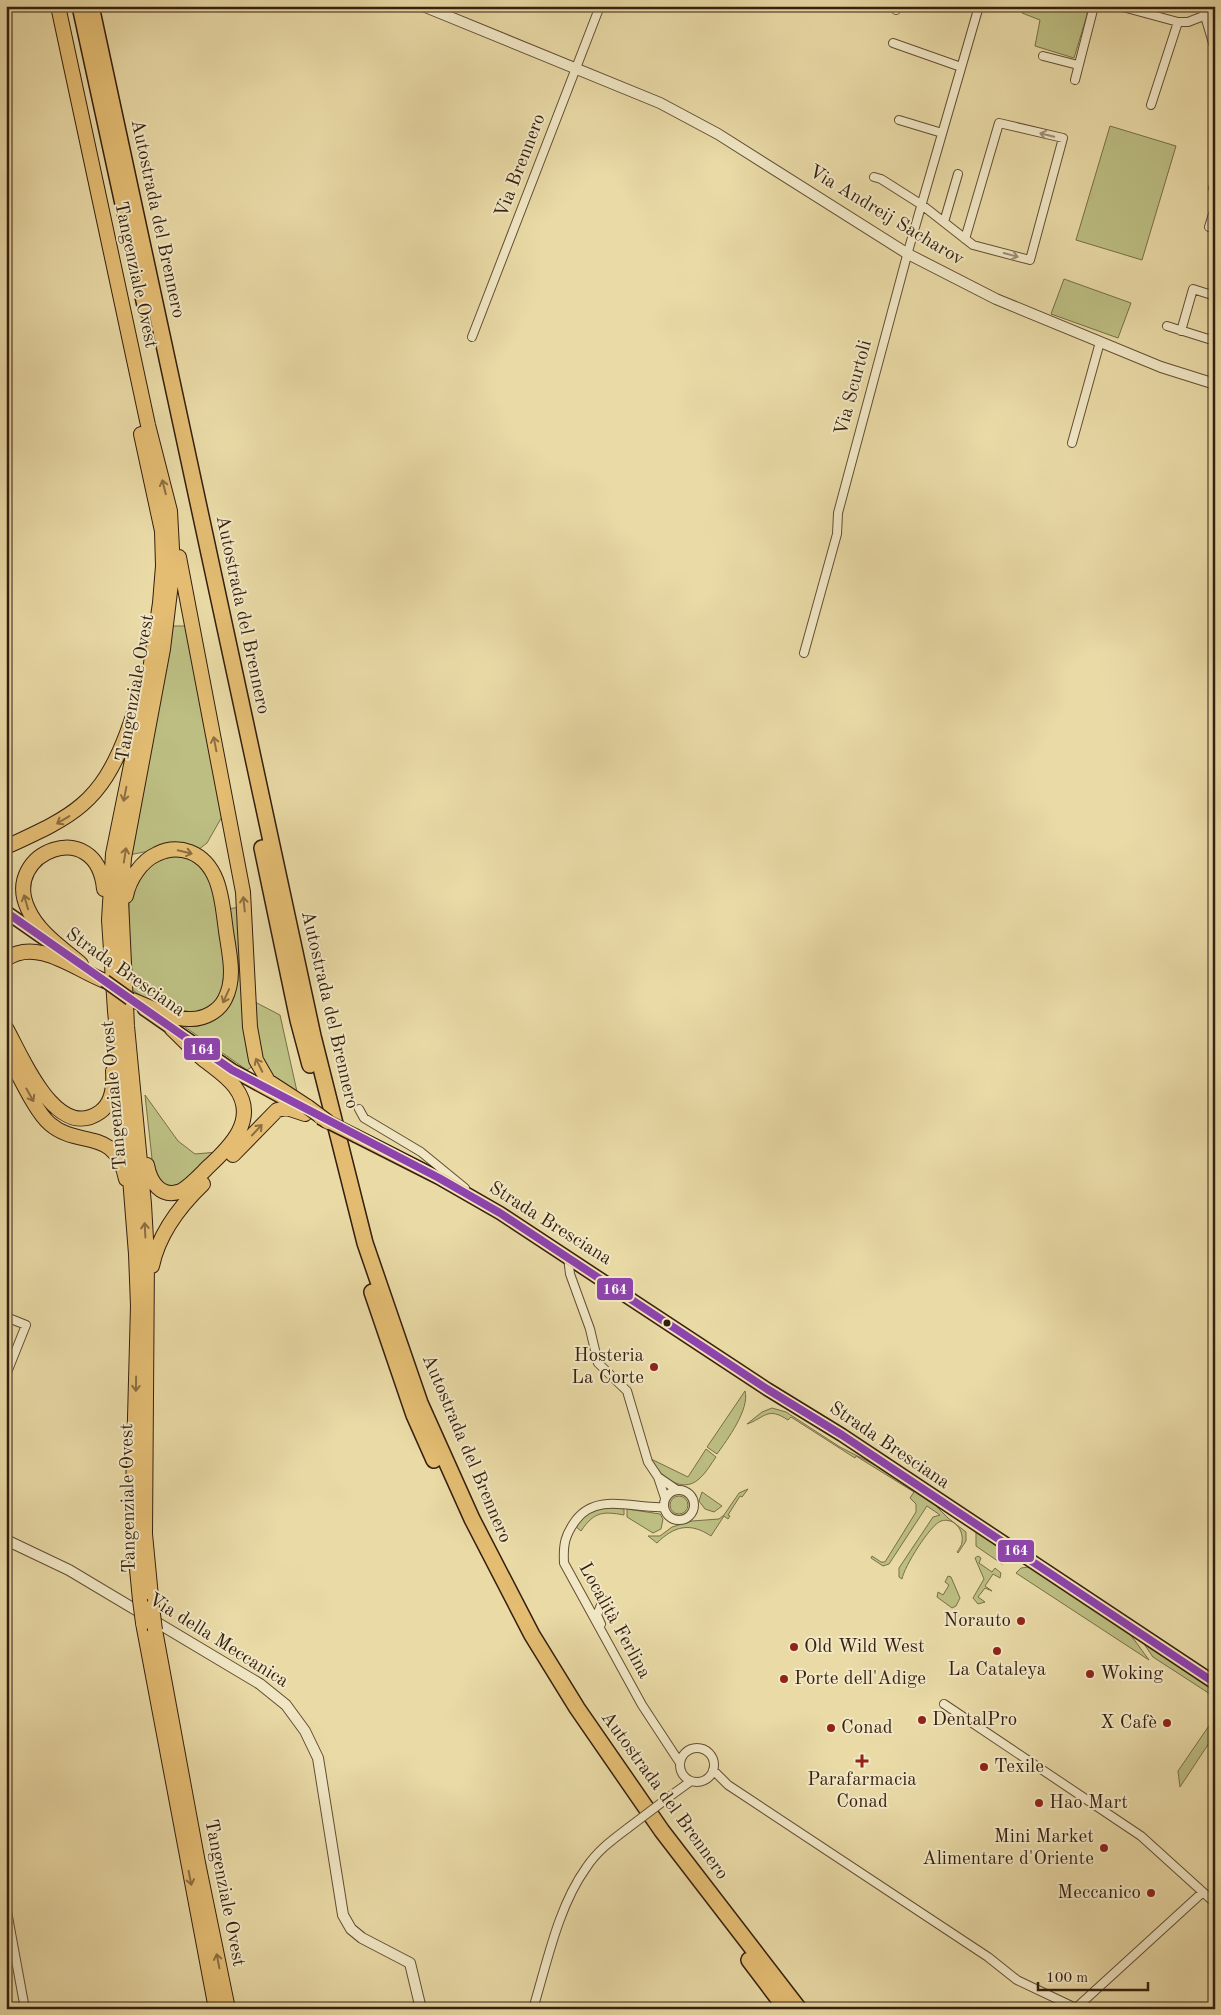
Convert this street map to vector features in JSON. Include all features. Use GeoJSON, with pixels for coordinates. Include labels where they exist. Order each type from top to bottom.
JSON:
{"type":"FeatureCollection","features":[{"type":"Feature","properties":{"kind":"highway","name":"Tangenziale Ovest"},"geometry":{"type":"LineString","coordinates":[[49,6],[162,531],[163,566],[160,603],[149,676],[113,854],[109,911],[114,1000],[136,1254],[138,1306],[133,1492],[134,1538],[146,1604],[156,1630],[198,1863],[228,2009]]}},
{"type":"Feature","properties":{"kind":"highway","name":"Tangenziale Ovest"},"geometry":{"type":"LineString","coordinates":[[58,6],[148,425],[170,511],[173,567],[168,615],[124,858],[121,900],[127,1026],[144,1204],[147,1296],[146,1604],[143,1623],[216,2009]]}},
{"type":"Feature","properties":{"kind":"highway","name":"Autostrada del Brennero"},"geometry":{"type":"LineString","coordinates":[[80,6],[217,636],[298,1020],[354,1238],[404,1388],[414,1415],[466,1530],[526,1644],[565,1708],[600,1762],[652,1833],[786,2009]]}},
{"type":"Feature","properties":{"kind":"highway","name":"Autostrada del Brennero"},"geometry":{"type":"LineString","coordinates":[[92,6],[313,1036],[365,1243],[420,1403],[472,1519],[532,1636],[577,1708],[662,1831],[799,2009]]}},
{"type":"Feature","properties":{"kind":"highway"},"geometry":{"type":"LineString","coordinates":[[170,511],[243,892],[250,1027],[256,1060],[268,1081],[306,1111],[328,1122]]}},
{"type":"Feature","properties":{"kind":"highway"},"geometry":{"type":"LineString","coordinates":[[6,847],[66,818],[87,801],[98,789],[116,759],[141,691],[149,676]]}},
{"type":"Feature","properties":{"kind":"highway"},"geometry":{"type":"LineString","coordinates":[[77,965],[40,928],[25,902],[23,886],[28,872],[35,861],[48,851],[65,847],[82,850],[90,855],[100,867],[103,876],[111,950]]}},
{"type":"Feature","properties":{"kind":"highway"},"geometry":{"type":"LineString","coordinates":[[124,984],[125,900],[130,883],[143,864],[156,855],[177,850],[194,854],[201,858],[209,868],[220,890],[230,963],[231,979],[228,992],[218,1009],[199,1018],[179,1018],[146,1007],[130,999]]}},
{"type":"Feature","properties":{"kind":"highway"},"geometry":{"type":"LineString","coordinates":[[6,958],[18,953],[36,952],[77,965],[105,981]]}},
{"type":"Feature","properties":{"kind":"highway"},"geometry":{"type":"LineString","coordinates":[[6,1028],[42,1092],[56,1109],[72,1117],[92,1116],[98,1114],[106,1105],[114,1088],[110,1033],[114,1000]]}},
{"type":"Feature","properties":{"kind":"highway"},"geometry":{"type":"LineString","coordinates":[[127,1026],[149,1176],[159,1189],[172,1193],[181,1191],[190,1184],[229,1148],[240,1131],[243,1114],[241,1098],[234,1085],[172,1029]]}},
{"type":"Feature","properties":{"kind":"highway"},"geometry":{"type":"LineString","coordinates":[[6,1052],[41,1114],[51,1125],[65,1132],[102,1143],[110,1148],[118,1159],[125,1177],[136,1254]]}},
{"type":"Feature","properties":{"kind":"highway"},"geometry":{"type":"LineString","coordinates":[[147,1296],[157,1249],[171,1221],[187,1200],[273,1113],[282,1108],[306,1111]]}},
{"type":"Feature","properties":{"kind":"highway"},"geometry":{"type":"LineString","coordinates":[[198,1914],[212,2009]]}},
{"type":"Feature","properties":{"kind":"main road","name":"Strada Bresciana"},"geometry":{"type":"LineString","coordinates":[[6,912],[77,965]]}},
{"type":"Feature","properties":{"kind":"main road","name":"Strada Bresciana"},"geometry":{"type":"LineString","coordinates":[[105,981],[130,999]]}},
{"type":"Feature","properties":{"kind":"main road","name":"Strada Bresciana"},"geometry":{"type":"LineString","coordinates":[[146,1007],[172,1029],[232,1070],[306,1111]]}},
{"type":"Feature","properties":{"kind":"main road","name":"Strada Bresciana"},"geometry":{"type":"LineString","coordinates":[[328,1122],[482,1202],[752,1379],[842,1435],[1215,1683]]}},
{"type":"Feature","properties":{"kind":"street","name":"Via Andreij Sacharov"},"geometry":{"type":"LineString","coordinates":[[423,6],[660,103],[718,134],[908,254],[996,300],[1161,367],[1215,384]]}},
{"type":"Feature","properties":{"kind":"street","name":"Via Brennero"},"geometry":{"type":"LineString","coordinates":[[472,337],[600,6]]}},
{"type":"Feature","properties":{"kind":"street","name":"Via Scurtoli"},"geometry":{"type":"LineString","coordinates":[[804,653],[837,534],[838,513],[908,254],[979,6]]}},
{"type":"Feature","properties":{"kind":"street"},"geometry":{"type":"LineString","coordinates":[[1075,80],[1094,6]]}},
{"type":"Feature","properties":{"kind":"street"},"geometry":{"type":"LineString","coordinates":[[1119,6],[1178,22],[1188,22],[1204,11],[1215,46]]}},
{"type":"Feature","properties":{"kind":"street"},"geometry":{"type":"LineString","coordinates":[[1152,105],[1178,22]]}},
{"type":"Feature","properties":{"kind":"street"},"geometry":{"type":"LineString","coordinates":[[893,43],[961,67]]}},
{"type":"Feature","properties":{"kind":"street"},"geometry":{"type":"LineString","coordinates":[[1043,56],[1078,65]]}},
{"type":"Feature","properties":{"kind":"street"},"geometry":{"type":"LineString","coordinates":[[899,120],[942,133]]}},
{"type":"Feature","properties":{"kind":"street"},"geometry":{"type":"LineString","coordinates":[[874,177],[881,179],[922,205],[965,239],[973,245],[1030,260],[1063,138],[999,123],[965,239]]}},
{"type":"Feature","properties":{"kind":"street"},"geometry":{"type":"LineString","coordinates":[[944,222],[958,174]]}},
{"type":"Feature","properties":{"kind":"street"},"geometry":{"type":"LineString","coordinates":[[1215,182],[1213,188],[1215,190]]}},
{"type":"Feature","properties":{"kind":"street"},"geometry":{"type":"LineString","coordinates":[[1209,227],[1215,208]]}},
{"type":"Feature","properties":{"kind":"street"},"geometry":{"type":"LineString","coordinates":[[1181,330],[1193,289],[1215,296]]}},
{"type":"Feature","properties":{"kind":"street"},"geometry":{"type":"LineString","coordinates":[[1167,326],[1215,341]]}},
{"type":"Feature","properties":{"kind":"street"},"geometry":{"type":"LineString","coordinates":[[1072,443],[1100,342]]}},
{"type":"Feature","properties":{"kind":"street"},"geometry":{"type":"LineString","coordinates":[[359,1109],[364,1118],[421,1152],[482,1202]]}},
{"type":"Feature","properties":{"kind":"street"},"geometry":{"type":"LineString","coordinates":[[568,1257],[570,1274],[590,1329],[598,1363],[628,1391],[648,1462],[658,1477],[665,1498],[664,1507],[666,1513],[675,1520],[681,1520],[690,1515],[694,1503],[692,1496],[686,1491],[677,1490],[671,1492],[665,1498]]}},
{"type":"Feature","properties":{"kind":"street"},"geometry":{"type":"LineString","coordinates":[[6,1318],[26,1325],[6,1375]]}},
{"type":"Feature","properties":{"kind":"street"},"geometry":{"type":"LineString","coordinates":[[658,1477],[677,1490]]}},
{"type":"Feature","properties":{"kind":"street","name":"Località Ferlina"},"geometry":{"type":"LineString","coordinates":[[664,1507],[651,1508],[608,1503],[595,1505],[582,1512],[570,1528],[563,1544],[564,1563],[642,1705],[680,1763],[682,1774]]}},
{"type":"Feature","properties":{"kind":"street","name":"Via della Meccanica"},"geometry":{"type":"LineString","coordinates":[[6,1540],[69,1570],[260,1684],[286,1705],[305,1731],[318,1758],[343,1915],[351,1929],[362,1938],[410,1963],[421,2009]]}},
{"type":"Feature","properties":{"kind":"street"},"geometry":{"type":"LineString","coordinates":[[603,1600],[598,1609],[598,1615],[616,1658]]}},
{"type":"Feature","properties":{"kind":"street"},"geometry":{"type":"LineString","coordinates":[[944,1704],[1141,1836],[1215,1903]]}},
{"type":"Feature","properties":{"kind":"street"},"geometry":{"type":"LineString","coordinates":[[668,1744],[686,1752]]}},
{"type":"Feature","properties":{"kind":"street"},"geometry":{"type":"LineString","coordinates":[[672,1795],[682,1774],[691,1781],[700,1782],[707,1778],[713,1770],[713,1759],[706,1751],[696,1748],[686,1752],[680,1763]]}},
{"type":"Feature","properties":{"kind":"street"},"geometry":{"type":"LineString","coordinates":[[713,1770],[728,1785],[988,1957],[1017,1980],[1076,2009],[1203,1892]]}},
{"type":"Feature","properties":{"kind":"street"},"geometry":{"type":"LineString","coordinates":[[707,1778],[728,1785]]}},
{"type":"Feature","properties":{"kind":"street"},"geometry":{"type":"LineString","coordinates":[[533,2009],[559,1922],[585,1868],[602,1847],[691,1781]]}},
{"type":"Feature","properties":{"kind":"street"},"geometry":{"type":"LineString","coordinates":[[6,1906],[26,2009]]}},
{"type":"Feature","properties":{"kind":"green space"},"geometry":{"type":"Polygon","coordinates":[[[1024,6],[1087,6],[1087,15],[1074,58],[1035,46],[1040,20],[1022,13],[1024,6]]]}},
{"type":"Feature","properties":{"kind":"green space"},"geometry":{"type":"Polygon","coordinates":[[[1110,126],[1176,146],[1142,260],[1076,240],[1110,126]]]}},
{"type":"Feature","properties":{"kind":"green space"},"geometry":{"type":"Polygon","coordinates":[[[1064,279],[1131,303],[1118,338],[1051,314],[1064,279]]]}},
{"type":"Feature","properties":{"kind":"green space"},"geometry":{"type":"Polygon","coordinates":[[[173,626],[186,626],[223,815],[207,843],[198,850],[154,850],[129,855],[173,626]]]}},
{"type":"Feature","properties":{"kind":"green space"},"geometry":{"type":"Polygon","coordinates":[[[178,854],[197,860],[215,884],[228,974],[221,1002],[192,1017],[159,1008],[128,987],[129,902],[135,884],[152,864],[160,859],[178,854]]]}},
{"type":"Feature","properties":{"kind":"green space"},"geometry":{"type":"Polygon","coordinates":[[[241,907],[253,1066],[247,1070],[182,1025],[224,1009],[227,909],[241,907]]]}},
{"type":"Feature","properties":{"kind":"green space"},"geometry":{"type":"Polygon","coordinates":[[[253,1001],[280,1015],[298,1096],[277,1083],[259,1061],[253,1001]]]}},
{"type":"Feature","properties":{"kind":"green space"},"geometry":{"type":"Polygon","coordinates":[[[145,1095],[178,1141],[195,1154],[218,1152],[175,1188],[164,1185],[154,1177],[145,1095]]]}},
{"type":"Feature","properties":{"kind":"green space"},"geometry":{"type":"Polygon","coordinates":[[[745,1391],[746,1398],[741,1415],[732,1433],[717,1454],[707,1447],[745,1391]]]}},
{"type":"Feature","properties":{"kind":"green space"},"geometry":{"type":"Polygon","coordinates":[[[772,1408],[786,1412],[840,1447],[879,1467],[931,1501],[957,1525],[946,1520],[936,1524],[918,1547],[907,1565],[902,1579],[899,1577],[899,1568],[933,1517],[940,1515],[927,1506],[889,1564],[883,1566],[871,1558],[872,1556],[881,1562],[885,1562],[916,1512],[916,1504],[910,1498],[914,1492],[856,1456],[855,1458],[791,1417],[788,1420],[771,1414],[747,1424],[762,1412],[772,1408]]]}},
{"type":"Feature","properties":{"kind":"green space"},"geometry":{"type":"Polygon","coordinates":[[[706,1449],[716,1457],[699,1479],[685,1485],[678,1484],[665,1477],[651,1459],[688,1477],[706,1449]]]}},
{"type":"Feature","properties":{"kind":"green space"},"geometry":{"type":"Polygon","coordinates":[[[748,1489],[742,1497],[740,1496],[728,1515],[730,1516],[728,1519],[724,1516],[711,1536],[696,1529],[683,1528],[663,1537],[657,1543],[648,1536],[660,1536],[672,1527],[692,1521],[719,1519],[724,1515],[739,1493],[748,1489]]]}},
{"type":"Feature","properties":{"kind":"green space"},"geometry":{"type":"Polygon","coordinates":[[[702,1492],[722,1506],[714,1512],[705,1509],[699,1501],[702,1492]]]}},
{"type":"Feature","properties":{"kind":"green space"},"geometry":{"type":"Polygon","coordinates":[[[675,1496],[683,1496],[688,1501],[686,1512],[675,1514],[670,1509],[670,1501],[675,1496]]]}},
{"type":"Feature","properties":{"kind":"green space"},"geometry":{"type":"Polygon","coordinates":[[[603,1507],[624,1509],[624,1515],[599,1514],[590,1520],[581,1531],[575,1526],[584,1515],[603,1507]]]}},
{"type":"Feature","properties":{"kind":"green space"},"geometry":{"type":"Polygon","coordinates":[[[627,1509],[660,1514],[663,1519],[661,1529],[653,1533],[627,1517],[627,1509]]]}},
{"type":"Feature","properties":{"kind":"green space"},"geometry":{"type":"Polygon","coordinates":[[[957,1525],[966,1532],[966,1541],[958,1553],[962,1542],[961,1533],[957,1525]]]}},
{"type":"Feature","properties":{"kind":"green space"},"geometry":{"type":"Polygon","coordinates":[[[976,1532],[1016,1559],[1002,1564],[976,1546],[976,1532]]]}},
{"type":"Feature","properties":{"kind":"green space"},"geometry":{"type":"Polygon","coordinates":[[[978,1556],[981,1558],[979,1563],[992,1572],[995,1568],[1001,1573],[1000,1578],[993,1574],[985,1586],[992,1591],[985,1588],[978,1597],[985,1602],[978,1604],[973,1598],[984,1579],[975,1558],[978,1556]]]}},
{"type":"Feature","properties":{"kind":"green space"},"geometry":{"type":"Polygon","coordinates":[[[1029,1567],[1130,1634],[1149,1660],[1016,1573],[1021,1568],[1029,1567]]]}},
{"type":"Feature","properties":{"kind":"green space"},"geometry":{"type":"Polygon","coordinates":[[[948,1576],[951,1577],[960,1598],[956,1606],[952,1608],[937,1597],[938,1592],[943,1595],[949,1585],[945,1582],[948,1576]]]}},
{"type":"Feature","properties":{"kind":"green space"},"geometry":{"type":"Polygon","coordinates":[[[1142,1641],[1215,1689],[1215,1703],[1210,1694],[1153,1657],[1142,1641]]]}},
{"type":"Feature","properties":{"kind":"green space"},"geometry":{"type":"Polygon","coordinates":[[[1215,1717],[1215,1734],[1180,1787],[1178,1771],[1215,1717]]]}},
{"type":"Feature","properties":{"kind":"transit line","name":"164"},"geometry":{"type":"LineString","coordinates":[[6,912],[232,1070],[439,1178],[500,1213],[767,1389],[842,1435],[1215,1683]]}},
{"type":"Feature","properties":{"kind":"place","name":"Hosteria La Corte"},"geometry":{"type":"Point","coordinates":[654,1367]}},
{"type":"Feature","properties":{"kind":"place","name":"Norauto"},"geometry":{"type":"Point","coordinates":[1021,1621]}},
{"type":"Feature","properties":{"kind":"place","name":"Old Wild West"},"geometry":{"type":"Point","coordinates":[794,1647]}},
{"type":"Feature","properties":{"kind":"place","name":"La Cataleya"},"geometry":{"type":"Point","coordinates":[997,1651]}},
{"type":"Feature","properties":{"kind":"place","name":"Woking"},"geometry":{"type":"Point","coordinates":[1090,1674]}},
{"type":"Feature","properties":{"kind":"place","name":"Porte dell'Adige"},"geometry":{"type":"Point","coordinates":[784,1679]}},
{"type":"Feature","properties":{"kind":"place","name":"DentalPro"},"geometry":{"type":"Point","coordinates":[922,1720]}},
{"type":"Feature","properties":{"kind":"place","name":"X Cafè"},"geometry":{"type":"Point","coordinates":[1167,1723]}},
{"type":"Feature","properties":{"kind":"place","name":"Conad"},"geometry":{"type":"Point","coordinates":[831,1728]}},
{"type":"Feature","properties":{"kind":"place","name":"Parafarmacia Conad"},"geometry":{"type":"Point","coordinates":[862,1761]}},
{"type":"Feature","properties":{"kind":"place","name":"Texile"},"geometry":{"type":"Point","coordinates":[984,1767]}},
{"type":"Feature","properties":{"kind":"place","name":"Hao Mart"},"geometry":{"type":"Point","coordinates":[1039,1803]}},
{"type":"Feature","properties":{"kind":"place","name":"Mini Market Alimentare d'Oriente"},"geometry":{"type":"Point","coordinates":[1104,1848]}},
{"type":"Feature","properties":{"kind":"place","name":"Meccanico"},"geometry":{"type":"Point","coordinates":[1151,1893]}}]}
